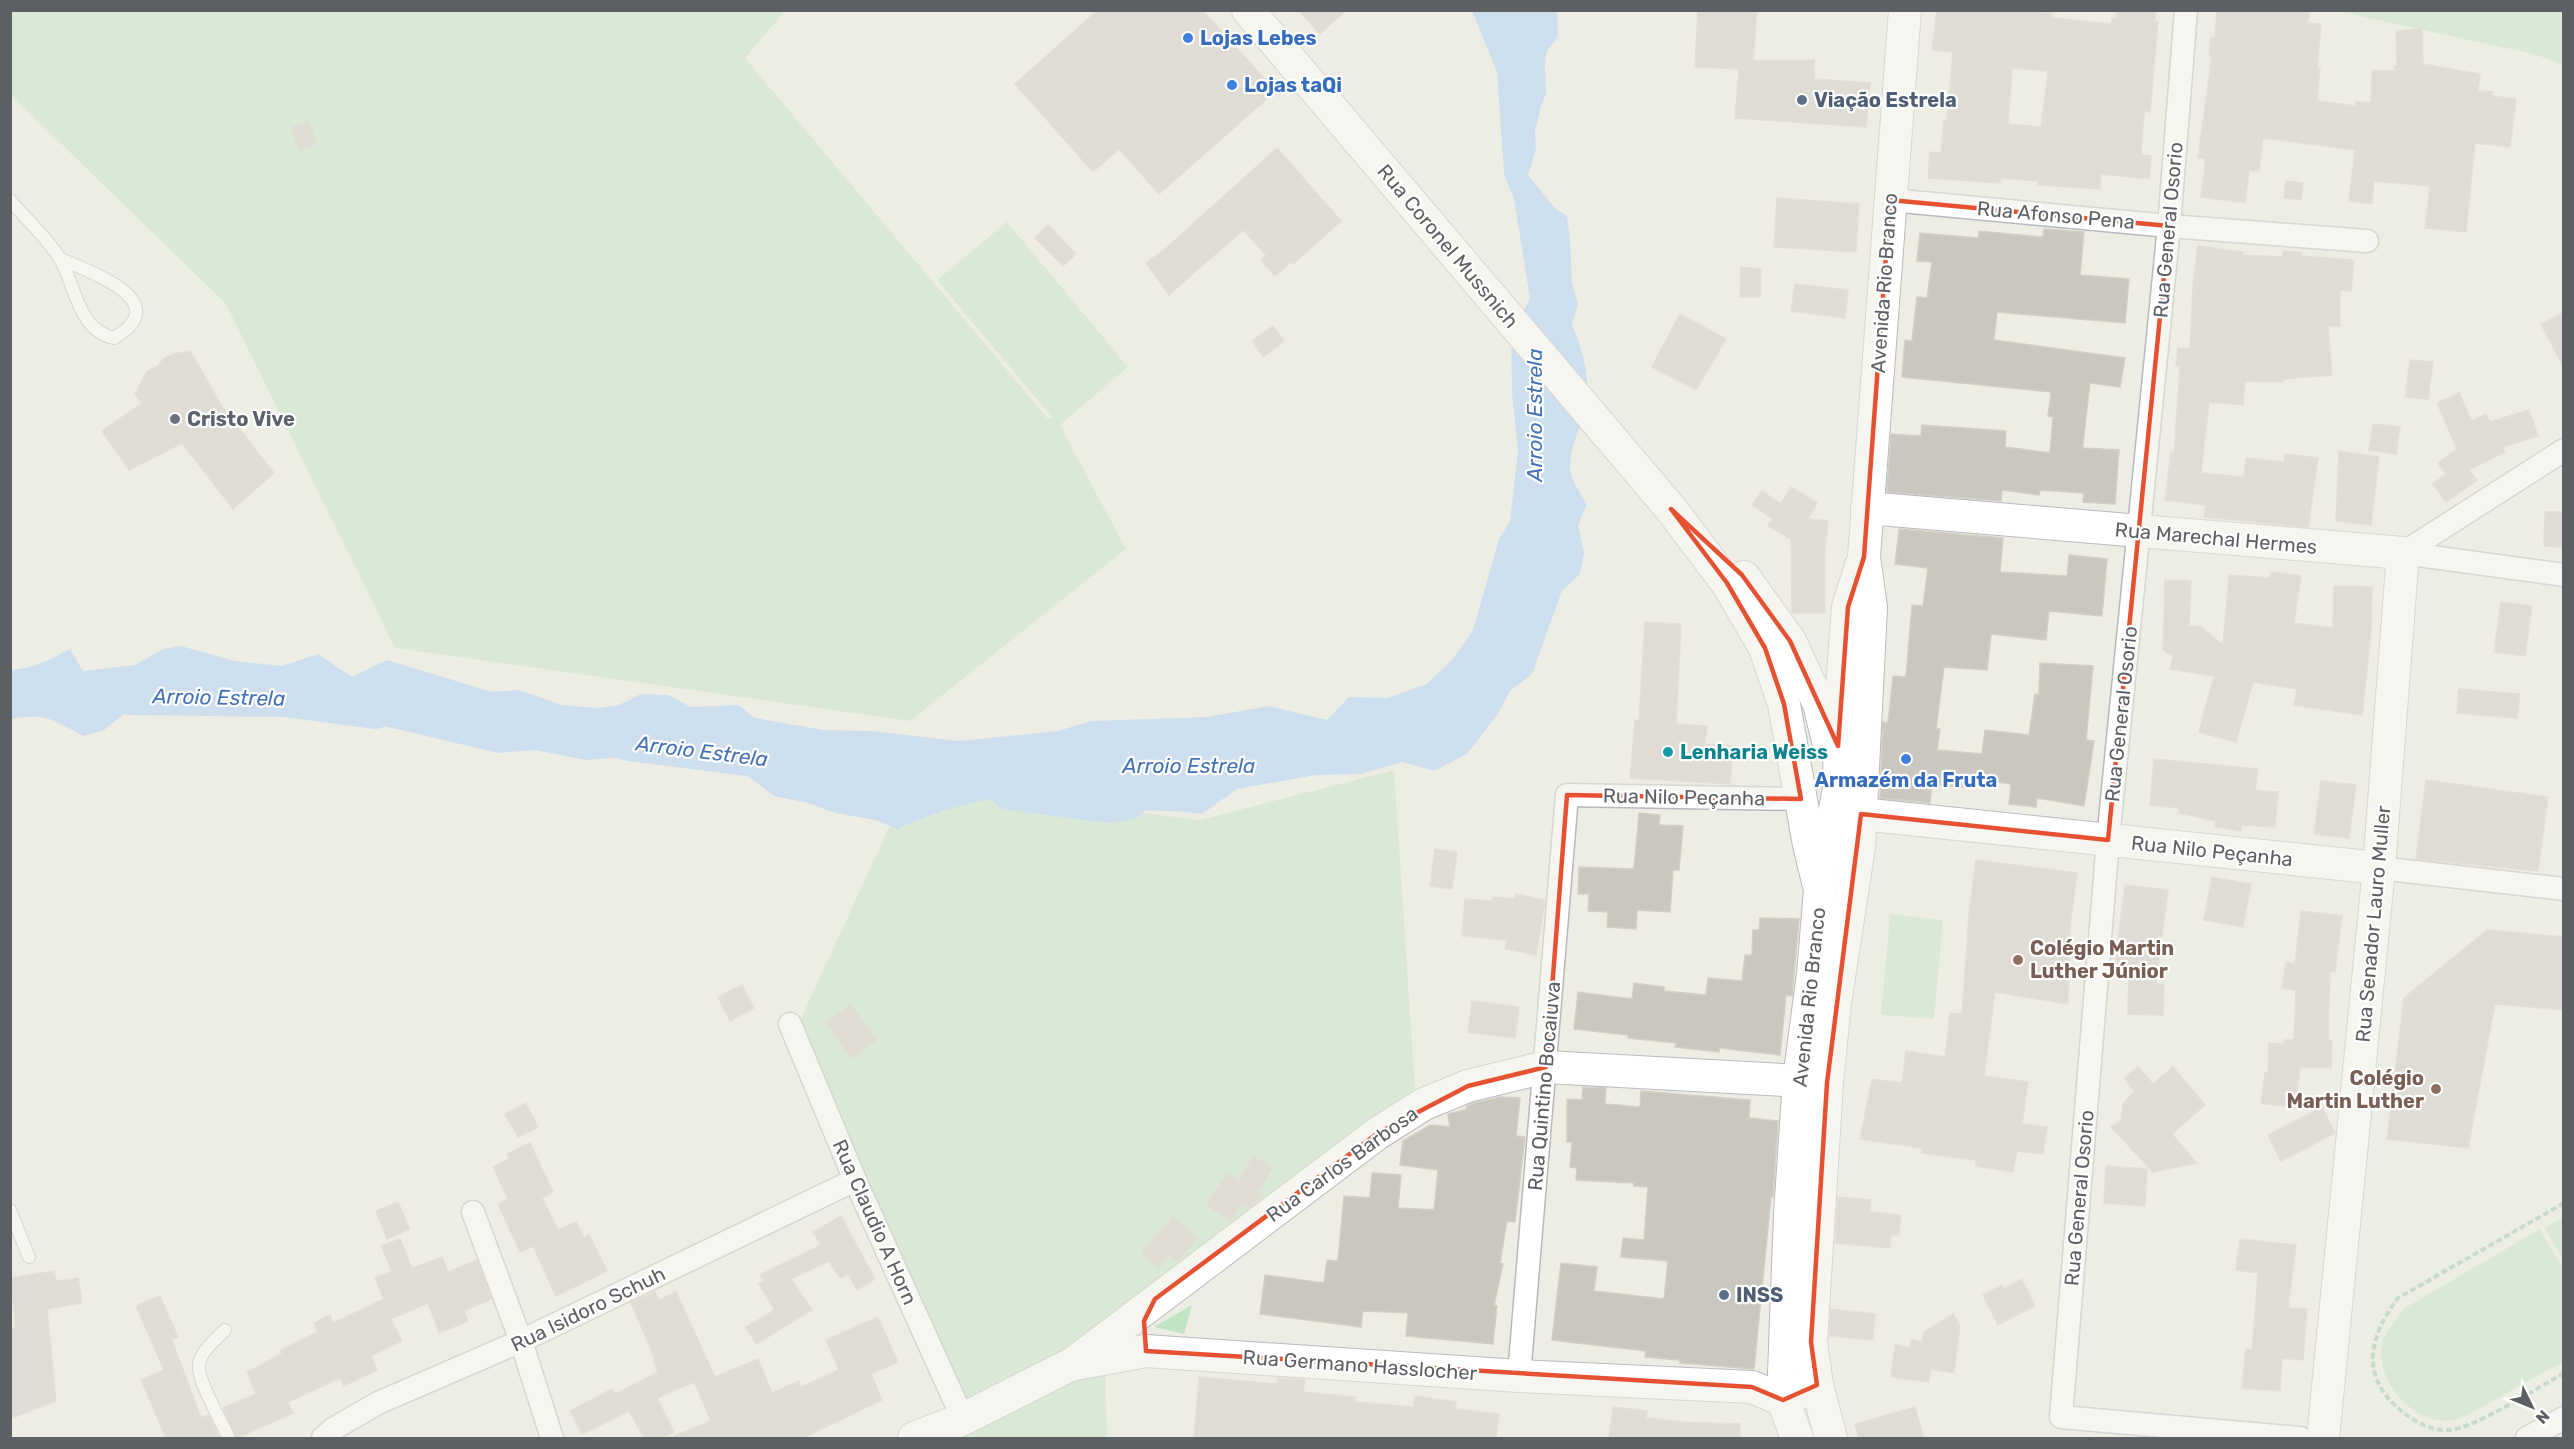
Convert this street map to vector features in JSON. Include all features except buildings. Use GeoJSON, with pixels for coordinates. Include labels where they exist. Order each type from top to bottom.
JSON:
{"type":"FeatureCollection","features":[{"type":"Feature","properties":{"kind":"main road","name":"Rua Coronel Mussnich"},"geometry":{"type":"LineString","coordinates":[[1248,10],[1669,507],[1727,583],[1765,648],[1784,704],[1820,890]]}},
{"type":"Feature","properties":{"kind":"main road","name":"Avenida Rio Branco"},"geometry":{"type":"LineString","coordinates":[[1797,1438],[1783,1400],[1789,1225],[1813,1082],[1835,1003],[1859,847],[1871,608],[1864,556],[1905,10]]}},
{"type":"Feature","properties":{"kind":"main road","name":"Rua Coronel Mussnich"},"geometry":{"type":"LineString","coordinates":[[1669,507],[1742,575],[1790,641],[1819,704],[1851,848],[1851,893]]}},
{"type":"Feature","properties":{"kind":"main road","name":"Rua Marechal Hermes"},"geometry":{"type":"LineString","coordinates":[[1867,508],[2403,553]]}},
{"type":"Feature","properties":{"kind":"main road","name":"Rua Senador Lauro Muller"},"geometry":{"type":"LineString","coordinates":[[2324,1438],[2379,868],[2403,553]]}},
{"type":"Feature","properties":{"kind":"main road","name":"Avenida Rio Branco"},"geometry":{"type":"LineString","coordinates":[[1831,1438],[1817,1385],[1811,1342],[1813,974],[1820,890],[1839,788],[1840,714],[1848,607],[1864,556]]}},
{"type":"Feature","properties":{"kind":"main road","name":"Rua Nilo Peçanha"},"geometry":{"type":"LineString","coordinates":[[1861,814],[2379,868]]}},
{"type":"Feature","properties":{"kind":"main road","name":"Rua Carlos Barbosa"},"geometry":{"type":"LineString","coordinates":[[1070,1365],[1378,1133],[1424,1104],[1468,1086],[1546,1067],[1813,1082]]}},
{"type":"Feature","properties":{"kind":"main road"},"geometry":{"type":"LineString","coordinates":[[1146,1351],[1144,1321],[1155,1299]]}},
{"type":"Feature","properties":{"kind":"main road","name":"Rua Germano Hasslocher"},"geometry":{"type":"LineString","coordinates":[[915,1438],[963,1419],[1070,1365],[1146,1351],[1520,1376],[1752,1387],[1783,1400]]}},
{"type":"Feature","properties":{"kind":"main road"},"geometry":{"type":"LineString","coordinates":[[1783,1400],[1817,1385]]}},
{"type":"Feature","properties":{"kind":"street","name":"Rua General Osorio"},"geometry":{"type":"LineString","coordinates":[[2186,10],[2169,226],[2108,840],[2061,1418],[2300,1438]]}},
{"type":"Feature","properties":{"kind":"street","name":"Rua Afonso Pena"},"geometry":{"type":"LineString","coordinates":[[1890,200],[2169,226],[2367,241]]}},
{"type":"Feature","properties":{"kind":"street"},"geometry":{"type":"LineString","coordinates":[[2403,553],[2564,450]]}},
{"type":"Feature","properties":{"kind":"street","name":"Rua Marechal Hermes"},"geometry":{"type":"LineString","coordinates":[[2403,553],[2564,574]]}},
{"type":"Feature","properties":{"kind":"street","name":"Rua Nilo Peçanha"},"geometry":{"type":"LineString","coordinates":[[1567,795],[1801,799]]}},
{"type":"Feature","properties":{"kind":"street","name":"Rua Quintino Bocaiuva"},"geometry":{"type":"LineString","coordinates":[[1520,1376],[1567,795]]}},
{"type":"Feature","properties":{"kind":"street","name":"Rua Nilo Peçanha"},"geometry":{"type":"LineString","coordinates":[[2379,868],[2564,889]]}},
{"type":"Feature","properties":{"kind":"street","name":"Rua Claudio A Horn"},"geometry":{"type":"LineString","coordinates":[[790,1024],[855,1180],[963,1419]]}},
{"type":"Feature","properties":{"kind":"street","name":"Rua Isidoro Schuh"},"geometry":{"type":"LineString","coordinates":[[332,1435],[378,1403],[521,1341],[855,1180]]}},
{"type":"Feature","properties":{"kind":"street"},"geometry":{"type":"LineString","coordinates":[[473,1212],[521,1341],[552,1438]]}},
{"type":"Feature","properties":{"kind":"street"},"geometry":{"type":"LineString","coordinates":[[2527,1438],[2564,1418]]}},
{"type":"Feature","properties":{"kind":"lane"},"geometry":{"type":"LineString","coordinates":[[10,200],[59,258],[83,313],[92,327],[102,336],[114,338],[126,331],[136,319],[136,305],[126,291],[59,258]]}},
{"type":"Feature","properties":{"kind":"lane"},"geometry":{"type":"LineString","coordinates":[[10,1210],[29,1257]]}},
{"type":"Feature","properties":{"kind":"lane"},"geometry":{"type":"LineString","coordinates":[[225,1330],[204,1352],[198,1366],[201,1378],[229,1438]]}},
{"type":"Feature","properties":{"kind":"path"},"geometry":{"type":"LineString","coordinates":[[2564,1203],[2398,1298],[2382,1318],[2374,1340],[2372,1364],[2380,1388],[2396,1407],[2414,1421],[2435,1429],[2451,1430],[2475,1422],[2564,1373]]}},
{"type":"Feature","properties":{"kind":"highlighted area"},"geometry":{"type":"Polygon","coordinates":[[[1890,200],[2169,226],[2108,840],[1861,814],[1827,1083],[1811,1342],[1817,1385],[1783,1400],[1752,1387],[1146,1351],[1144,1321],[1155,1299],[1378,1133],[1468,1086],[1546,1067],[1567,795],[1801,799],[1784,704],[1765,648],[1727,583],[1671,509],[1742,575],[1790,641],[1838,746],[1848,607],[1864,557],[1890,200]]]}},
{"type":"Feature","properties":{"kind":"green space"},"geometry":{"type":"Polygon","coordinates":[[[10,11],[785,11],[745,58],[1048,419],[1052,417],[937,280],[1007,222],[1128,367],[1060,425],[1126,549],[910,721],[395,648],[226,304],[11,95],[10,11]]]}},
{"type":"Feature","properties":{"kind":"green space"},"geometry":{"type":"Polygon","coordinates":[[[2337,11],[2563,11],[2563,64],[2533,54],[2337,11]]]}},
{"type":"Feature","properties":{"kind":"green space"},"geometry":{"type":"Polygon","coordinates":[[[1394,770],[1416,1103],[1072,1357],[967,1409],[798,1025],[909,784],[1200,820],[1394,770]]]}},
{"type":"Feature","properties":{"kind":"green space"},"geometry":{"type":"Polygon","coordinates":[[[1890,914],[1943,920],[1934,1019],[1881,1015],[1890,914]]]}},
{"type":"Feature","properties":{"kind":"green space"},"geometry":{"type":"Polygon","coordinates":[[[2563,1217],[2563,1260],[2545,1228],[2563,1217]]]}},
{"type":"Feature","properties":{"kind":"green space"},"geometry":{"type":"Polygon","coordinates":[[[2540,1229],[2563,1269],[2563,1362],[2459,1419],[2440,1420],[2412,1409],[2391,1387],[2381,1358],[2383,1339],[2394,1321],[2403,1309],[2540,1229]]]}},
{"type":"Feature","properties":{"kind":"green space"},"geometry":{"type":"Polygon","coordinates":[[[1192,1305],[1184,1334],[1154,1327],[1192,1305]]]}},
{"type":"Feature","properties":{"kind":"green space"},"geometry":{"type":"Polygon","coordinates":[[[1105,1360],[1107,1438],[948,1438],[1105,1360]]]}},
{"type":"Feature","properties":{"kind":"water","name":"Arroio Estrela"},"geometry":{"type":"Polygon","coordinates":[[[1472,11],[1557,11],[1558,37],[1547,51],[1546,94],[1535,132],[1536,149],[1528,175],[1555,208],[1567,216],[1572,283],[1578,304],[1572,325],[1581,348],[1587,386],[1585,411],[1572,450],[1570,468],[1574,482],[1587,505],[1578,525],[1584,553],[1580,574],[1562,591],[1532,674],[1510,691],[1498,714],[1467,754],[1434,771],[1402,762],[1361,774],[1316,775],[1237,789],[1202,814],[1110,809],[1076,799],[1050,795],[1005,797],[960,806],[898,829],[875,820],[835,813],[808,803],[774,796],[724,758],[694,744],[668,754],[586,760],[535,750],[498,753],[358,720],[329,704],[299,695],[272,704],[218,687],[192,693],[166,709],[131,708],[104,730],[83,736],[64,725],[41,717],[11,719],[11,670],[41,663],[70,649],[83,671],[135,665],[163,649],[181,646],[235,661],[282,666],[318,654],[352,677],[387,660],[492,692],[519,690],[562,705],[597,708],[619,705],[641,694],[668,695],[691,707],[738,705],[755,718],[824,730],[872,731],[959,741],[1058,731],[1091,721],[1207,717],[1269,706],[1327,720],[1349,697],[1387,698],[1427,684],[1452,660],[1473,630],[1499,539],[1510,521],[1518,451],[1512,393],[1511,333],[1530,299],[1514,199],[1504,174],[1497,72],[1472,11]]]}},
{"type":"Feature","properties":{"kind":"waterway","name":"Arroio Estrela"},"geometry":{"type":"LineString","coordinates":[[131,695],[284,697],[375,709]]}},
{"type":"Feature","properties":{"kind":"waterway","name":"Arroio Estrela"},"geometry":{"type":"LineString","coordinates":[[629,741],[762,758]]}},
{"type":"Feature","properties":{"kind":"waterway","name":"Arroio Estrela"},"geometry":{"type":"LineString","coordinates":[[1010,790],[1109,803],[1128,800]]}},
{"type":"Feature","properties":{"kind":"place","name":"Lojas Lebes"},"geometry":{"type":"Point","coordinates":[1188,38]}},
{"type":"Feature","properties":{"kind":"place","name":"Lojas taQi"},"geometry":{"type":"Point","coordinates":[1232,85]}},
{"type":"Feature","properties":{"kind":"place","name":"Viação Estrela"},"geometry":{"type":"Point","coordinates":[1802,100]}},
{"type":"Feature","properties":{"kind":"place","name":"Cristo Vive"},"geometry":{"type":"Point","coordinates":[175,419]}},
{"type":"Feature","properties":{"kind":"place","name":"Lenharia Weiss"},"geometry":{"type":"Point","coordinates":[1668,752]}},
{"type":"Feature","properties":{"kind":"place","name":"Armazém da Fruta"},"geometry":{"type":"Point","coordinates":[1906,759]}},
{"type":"Feature","properties":{"kind":"place","name":"Colégio Martin Luther Júnior"},"geometry":{"type":"Point","coordinates":[2018,960]}},
{"type":"Feature","properties":{"kind":"place","name":"Colégio Martin Luther"},"geometry":{"type":"Point","coordinates":[2436,1089]}},
{"type":"Feature","properties":{"kind":"place","name":"INSS"},"geometry":{"type":"Point","coordinates":[1724,1295]}}]}
